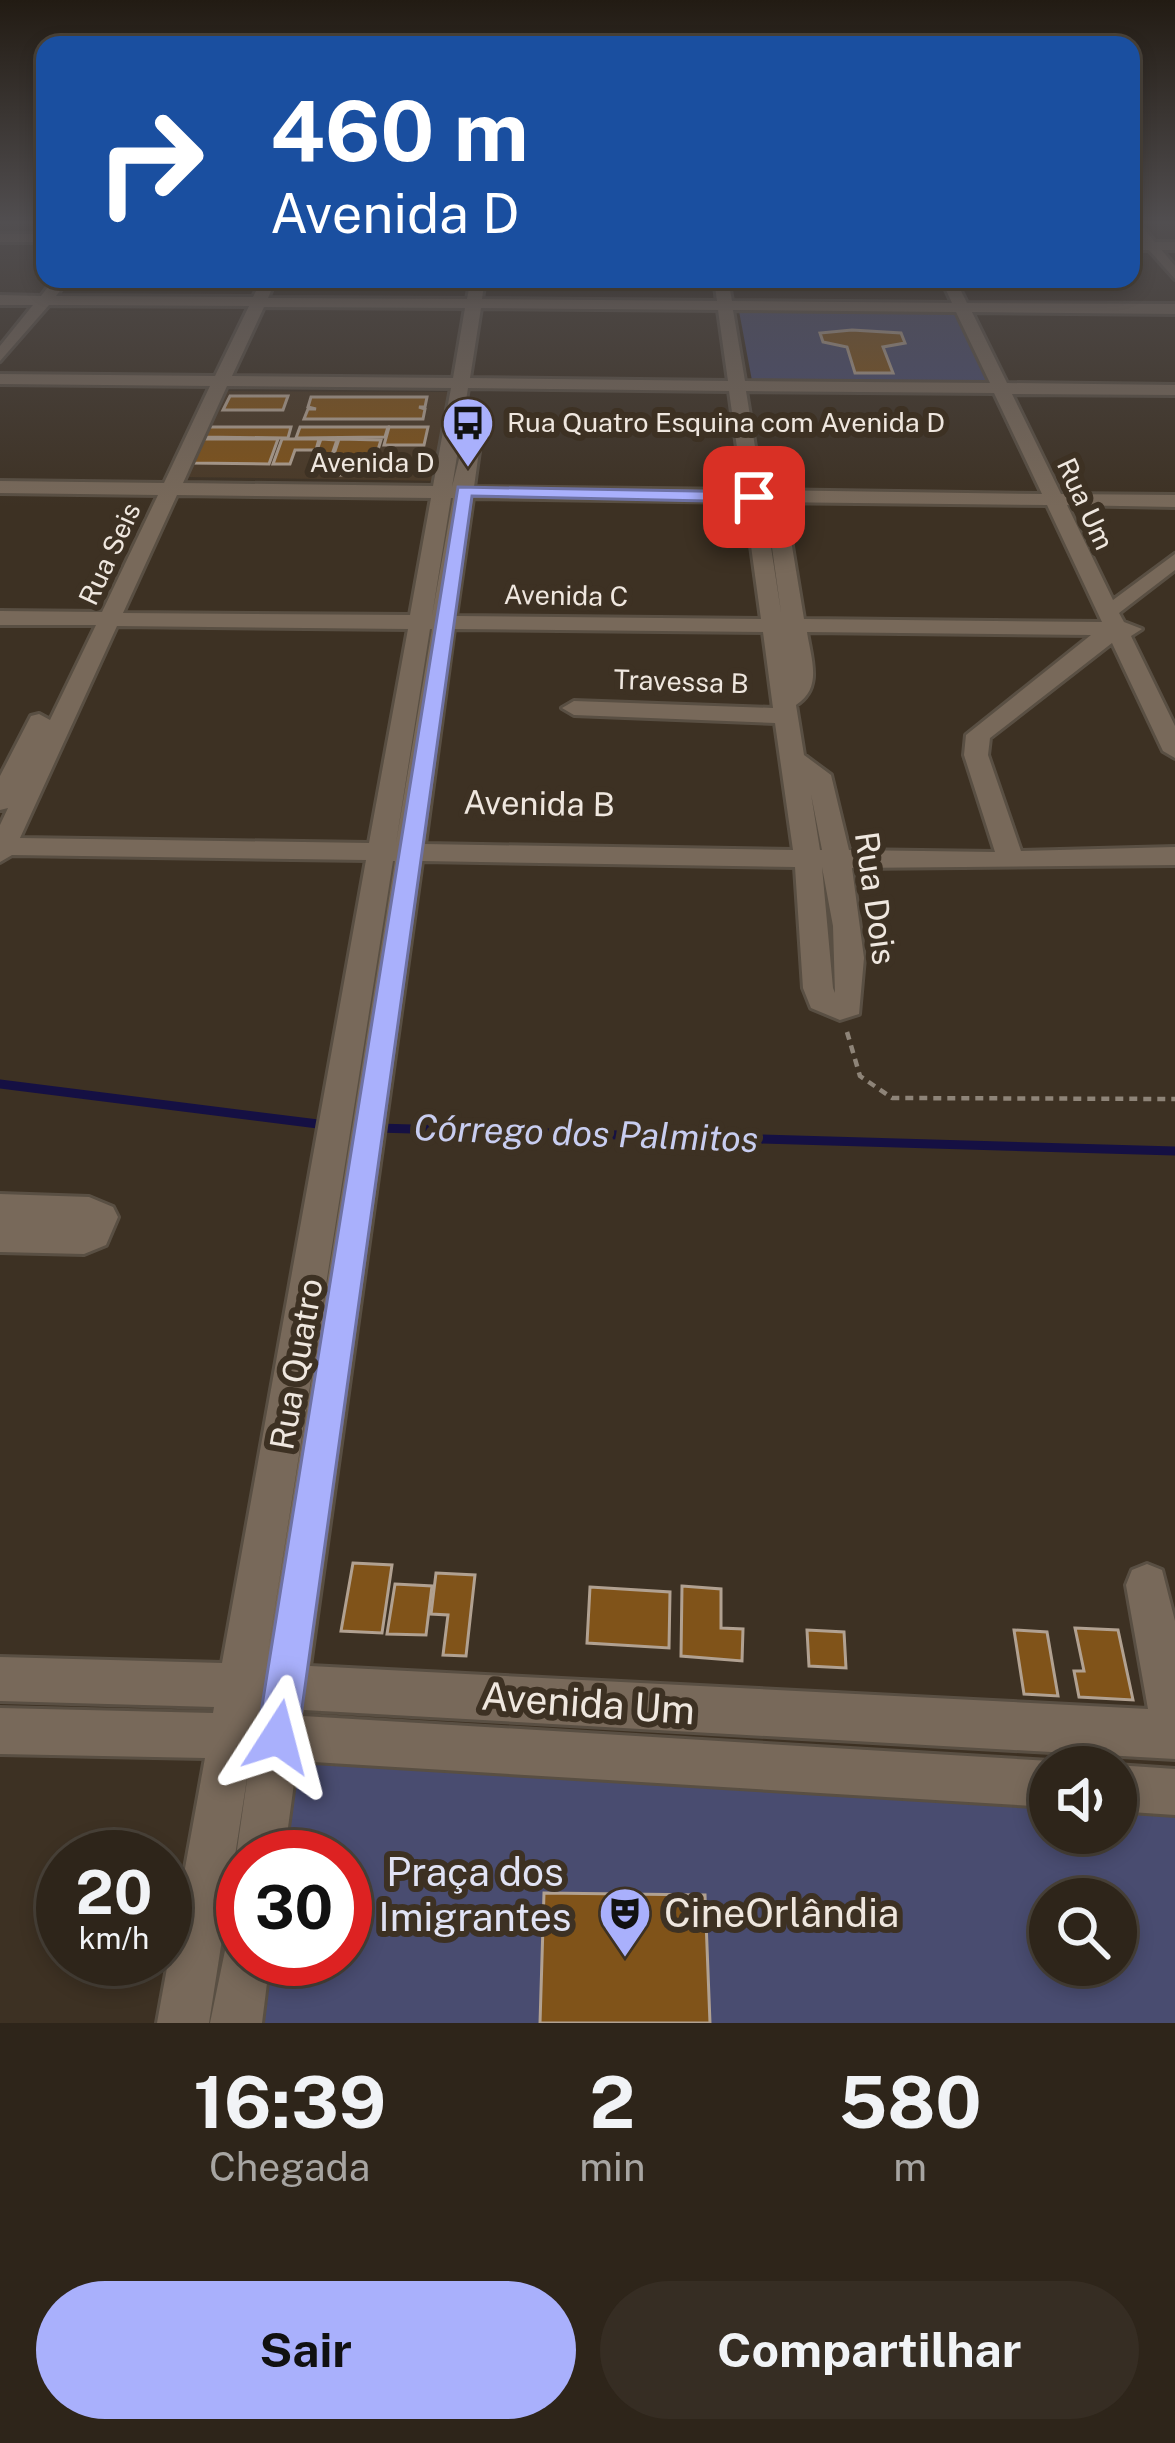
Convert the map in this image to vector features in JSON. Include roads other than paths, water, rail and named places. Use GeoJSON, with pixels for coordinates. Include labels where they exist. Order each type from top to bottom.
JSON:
{"type":"FeatureCollection","features":[{"type":"Feature","properties":{"kind":"street"},"geometry":{"type":"LineString","coordinates":[[0,356],[25,317]]}},
{"type":"Feature","properties":{"kind":"street","name":"Rua Seis"},"geometry":{"type":"LineString","coordinates":[[3,840],[102,613],[243,317]]}},
{"type":"Feature","properties":{"kind":"street","name":"Rua Quatro"},"geometry":{"type":"LineString","coordinates":[[264,1830],[286,1684],[334,1245],[479,317]]}},
{"type":"Feature","properties":{"kind":"street","name":"Rua Dois"},"geometry":{"type":"LineString","coordinates":[[734,317],[784,622],[803,680],[785,709],[793,759],[820,850],[818,988],[822,1000],[840,1009]]}},
{"type":"Feature","properties":{"kind":"street","name":"Rua Um"},"geometry":{"type":"LineString","coordinates":[[974,317],[1060,494],[1175,752]]}},
{"type":"Feature","properties":{"kind":"street"},"geometry":{"type":"LineString","coordinates":[[0,383],[1175,394]]}},
{"type":"Feature","properties":{"kind":"street","name":"Avenida D"},"geometry":{"type":"LineString","coordinates":[[0,482],[763,492],[1175,491]]}},
{"type":"Feature","properties":{"kind":"street","name":"Avenida D"},"geometry":{"type":"LineString","coordinates":[[1060,494],[1175,500]]}},
{"type":"Feature","properties":{"kind":"street"},"geometry":{"type":"LineString","coordinates":[[1009,854],[976,755],[978,735],[1099,640],[1175,560]]}},
{"type":"Feature","properties":{"kind":"street","name":"Avenida C"},"geometry":{"type":"LineString","coordinates":[[0,605],[102,613]]}},
{"type":"Feature","properties":{"kind":"street","name":"Rua Seis"},"geometry":{"type":"LineString","coordinates":[[0,802],[102,613]]}},
{"type":"Feature","properties":{"kind":"street","name":"Avenida C"},"geometry":{"type":"LineString","coordinates":[[0,618],[102,613],[1119,622]]}},
{"type":"Feature","properties":{"kind":"street","name":"Rua Um"},"geometry":{"type":"LineString","coordinates":[[1119,622],[1175,709]]}},
{"type":"Feature","properties":{"kind":"street","name":"Travessa B"},"geometry":{"type":"LineString","coordinates":[[574,708],[785,709]]}},
{"type":"Feature","properties":{"kind":"street","name":"Avenida B"},"geometry":{"type":"LineString","coordinates":[[3,840],[1175,856]]}},
{"type":"Feature","properties":{"kind":"street"},"geometry":{"type":"LineString","coordinates":[[0,1208],[88,1211],[101,1217],[94,1235],[83,1239],[0,1238]]}},
{"type":"Feature","properties":{"kind":"street","name":"Rua Quatro"},"geometry":{"type":"LineString","coordinates":[[183,2023],[241,1682],[334,1245]]}},
{"type":"Feature","properties":{"kind":"street"},"geometry":{"type":"LineString","coordinates":[[1147,1585],[1175,1734]]}},
{"type":"Feature","properties":{"kind":"street","name":"Avenida Um"},"geometry":{"type":"LineString","coordinates":[[0,1679],[286,1684],[915,1724],[1175,1734]]}},
{"type":"Feature","properties":{"kind":"street","name":"Avenida Um"},"geometry":{"type":"LineString","coordinates":[[0,1731],[278,1737],[1029,1783]]}},
{"type":"Feature","properties":{"kind":"street"},"geometry":{"type":"LineString","coordinates":[[1137,1789],[1175,1792]]}},
{"type":"Feature","properties":{"kind":"street"},"geometry":{"type":"LineString","coordinates":[[236,2023],[241,1986]]}},
{"type":"Feature","properties":{"kind":"waterway","name":"Córrego dos Palmitos"},"geometry":{"type":"LineString","coordinates":[[0,1084],[326,1125]]}},
{"type":"Feature","properties":{"kind":"waterway","name":"Córrego dos Palmitos"},"geometry":{"type":"LineString","coordinates":[[377,1128],[1175,1151]]}},
{"type":"Feature","properties":{"kind":"place","name":"Rua Quatro Esquina com Avenida D"},"geometry":{"type":"Point","coordinates":[468,469]}},
{"type":"Feature","properties":{"kind":"place","name":"CineOrlândia"},"geometry":{"type":"Point","coordinates":[625,1959]}},
{"type":"Feature","properties":{"kind":"park label","name":"Praça dos Imigrantes"},"geometry":{"type":"Point","coordinates":[475,1894]}}]}
